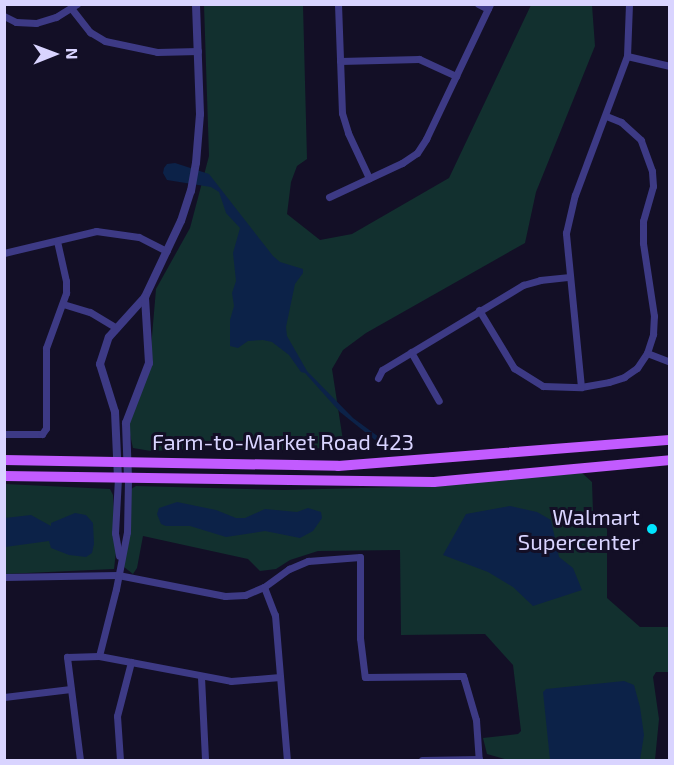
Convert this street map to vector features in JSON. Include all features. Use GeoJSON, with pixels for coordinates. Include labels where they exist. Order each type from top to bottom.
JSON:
{"type":"FeatureCollection","features":[{"type":"Feature","properties":{"kind":"main road","name":"Farm-to-Market Road 423"},"geometry":{"type":"LineString","coordinates":[[4,460],[338,466],[669,440]]}},
{"type":"Feature","properties":{"kind":"main road"},"geometry":{"type":"LineString","coordinates":[[590,447],[592,467]]}},
{"type":"Feature","properties":{"kind":"main road","name":"Farm-to-Market Road 423"},"geometry":{"type":"LineString","coordinates":[[4,476],[434,482],[669,460]]}},
{"type":"Feature","properties":{"kind":"street"},"geometry":{"type":"LineString","coordinates":[[123,462],[116,412],[100,364],[109,337],[145,297],[167,251],[191,191],[200,114],[196,4]]}},
{"type":"Feature","properties":{"kind":"street"},"geometry":{"type":"LineString","coordinates":[[338,4],[342,113],[348,133],[369,178]]}},
{"type":"Feature","properties":{"kind":"street"},"geometry":{"type":"LineString","coordinates":[[329,197],[402,163],[417,153],[489,7],[478,4]]}},
{"type":"Feature","properties":{"kind":"street"},"geometry":{"type":"LineString","coordinates":[[581,387],[566,233],[574,195],[627,56],[630,43],[628,4]]}},
{"type":"Feature","properties":{"kind":"street"},"geometry":{"type":"LineString","coordinates":[[4,16],[16,22],[36,23],[56,17],[74,6],[90,32],[105,41],[157,52],[198,51]]}},
{"type":"Feature","properties":{"kind":"street"},"geometry":{"type":"LineString","coordinates":[[627,56],[669,66]]}},
{"type":"Feature","properties":{"kind":"street"},"geometry":{"type":"LineString","coordinates":[[340,61],[419,59],[456,76]]}},
{"type":"Feature","properties":{"kind":"street"},"geometry":{"type":"LineString","coordinates":[[479,310],[506,357],[524,376],[543,386],[581,387],[624,377],[637,368],[647,353],[653,334],[654,315],[643,243],[644,221],[653,186],[652,171],[641,140],[621,122],[606,116]]}},
{"type":"Feature","properties":{"kind":"street"},"geometry":{"type":"LineString","coordinates":[[4,253],[96,231],[110,231],[139,237],[167,251]]}},
{"type":"Feature","properties":{"kind":"street"},"geometry":{"type":"LineString","coordinates":[[4,434],[42,434],[46,428],[46,348],[52,327],[63,304],[66,280],[57,241]]}},
{"type":"Feature","properties":{"kind":"street"},"geometry":{"type":"LineString","coordinates":[[378,378],[381,370],[523,285],[540,280],[570,278]]}},
{"type":"Feature","properties":{"kind":"street"},"geometry":{"type":"LineString","coordinates":[[99,656],[127,532],[123,478],[126,423],[149,363],[145,297]]}},
{"type":"Feature","properties":{"kind":"street"},"geometry":{"type":"LineString","coordinates":[[63,304],[90,312],[117,328]]}},
{"type":"Feature","properties":{"kind":"street"},"geometry":{"type":"LineString","coordinates":[[411,352],[440,401]]}},
{"type":"Feature","properties":{"kind":"street"},"geometry":{"type":"LineString","coordinates":[[647,353],[669,362]]}},
{"type":"Feature","properties":{"kind":"street"},"geometry":{"type":"LineString","coordinates":[[120,560],[115,533],[123,478]]}},
{"type":"Feature","properties":{"kind":"street"},"geometry":{"type":"LineString","coordinates":[[4,578],[118,575],[225,596],[245,595],[264,587],[289,569],[308,561],[360,557],[360,638],[365,677],[463,676],[476,720],[479,759],[422,760]]}},
{"type":"Feature","properties":{"kind":"street"},"geometry":{"type":"LineString","coordinates":[[264,587],[275,615],[287,760]]}},
{"type":"Feature","properties":{"kind":"street"},"geometry":{"type":"LineString","coordinates":[[80,760],[67,657],[99,656],[231,681],[280,677]]}},
{"type":"Feature","properties":{"kind":"street"},"geometry":{"type":"LineString","coordinates":[[120,760],[117,716],[131,662]]}},
{"type":"Feature","properties":{"kind":"street"},"geometry":{"type":"LineString","coordinates":[[201,676],[205,760]]}},
{"type":"Feature","properties":{"kind":"street"},"geometry":{"type":"LineString","coordinates":[[4,698],[71,689]]}},
{"type":"Feature","properties":{"kind":"green space"},"geometry":{"type":"Polygon","coordinates":[[[204,5],[303,5],[307,159],[297,166],[291,182],[287,214],[320,240],[352,234],[449,178],[531,5],[592,5],[595,46],[536,192],[525,243],[366,333],[343,350],[332,369],[344,447],[151,451],[133,448],[128,426],[151,348],[156,289],[190,228],[209,156],[204,5]]]}},
{"type":"Feature","properties":{"kind":"green space"},"geometry":{"type":"Polygon","coordinates":[[[582,473],[592,482],[593,512],[607,529],[607,598],[640,627],[669,627],[669,672],[656,672],[653,677],[659,719],[655,760],[508,760],[487,754],[483,738],[518,734],[521,731],[513,665],[485,634],[401,635],[400,550],[318,551],[290,560],[276,569],[260,571],[248,559],[143,536],[137,568],[133,574],[124,567],[131,489],[136,486],[283,490],[401,487],[582,473]]]}},
{"type":"Feature","properties":{"kind":"green space"},"geometry":{"type":"Polygon","coordinates":[[[5,484],[110,489],[113,495],[116,552],[114,569],[5,574],[5,484]]]}},
{"type":"Feature","properties":{"kind":"water"},"geometry":{"type":"Polygon","coordinates":[[[175,163],[209,174],[273,256],[280,262],[303,269],[303,273],[295,284],[286,327],[287,336],[307,371],[353,418],[387,443],[375,440],[340,412],[305,373],[301,372],[289,355],[272,342],[248,341],[238,348],[230,346],[230,320],[234,306],[232,293],[236,281],[233,253],[240,228],[226,213],[219,192],[211,187],[167,180],[163,173],[164,168],[167,164],[175,163]]]}},
{"type":"Feature","properties":{"kind":"water"},"geometry":{"type":"Polygon","coordinates":[[[177,502],[216,510],[236,518],[245,518],[265,509],[297,512],[308,508],[321,512],[322,518],[313,531],[300,538],[265,531],[226,537],[190,526],[161,524],[157,514],[159,508],[177,502]]]}},
{"type":"Feature","properties":{"kind":"water"},"geometry":{"type":"Polygon","coordinates":[[[510,506],[537,512],[551,520],[559,557],[573,568],[582,590],[533,606],[513,587],[488,572],[443,555],[466,514],[510,506]]]}},
{"type":"Feature","properties":{"kind":"water"},"geometry":{"type":"Polygon","coordinates":[[[75,513],[86,515],[93,523],[94,544],[92,553],[86,557],[69,555],[51,548],[49,541],[5,547],[5,518],[31,515],[51,526],[51,523],[75,513]]]}},
{"type":"Feature","properties":{"kind":"water"},"geometry":{"type":"Polygon","coordinates":[[[624,681],[634,685],[640,707],[644,735],[640,760],[550,760],[543,692],[546,689],[624,681]]]}},
{"type":"Feature","properties":{"kind":"place","name":"Walmart Supercenter"},"geometry":{"type":"Point","coordinates":[652,529]}}]}
